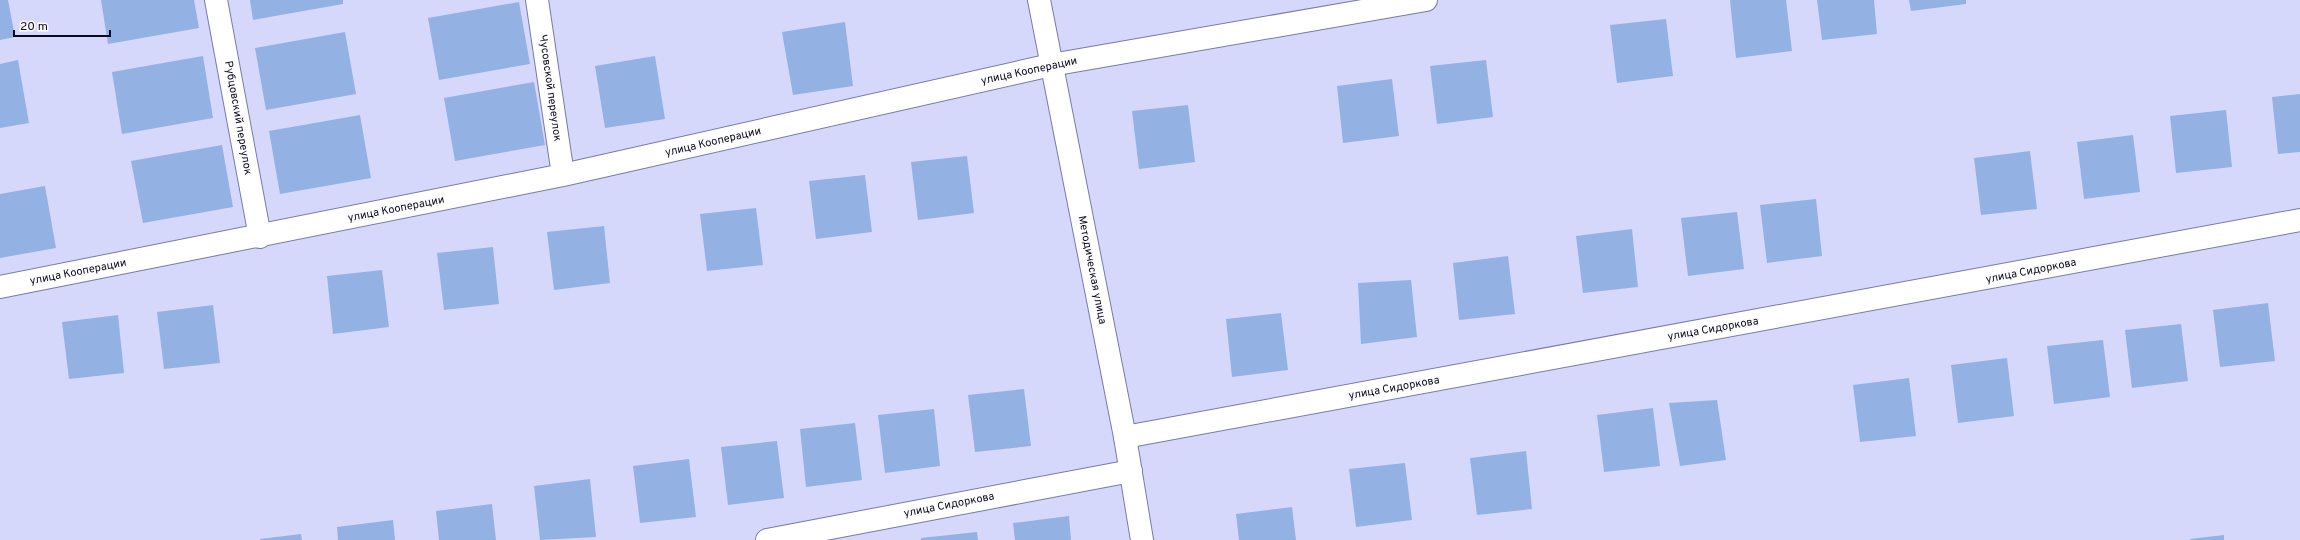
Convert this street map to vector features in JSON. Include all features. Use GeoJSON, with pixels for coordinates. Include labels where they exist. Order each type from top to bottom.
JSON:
{"type":"FeatureCollection","features":[{"type":"Feature","properties":{"kind":"street","name":"Рубцовский переулок"},"geometry":{"type":"LineString","coordinates":[[216,0],[260,236]]}},
{"type":"Feature","properties":{"kind":"street","name":"Чусовской переулок"},"geometry":{"type":"LineString","coordinates":[[538,0],[563,175]]}},
{"type":"Feature","properties":{"kind":"street","name":"Методическая улица"},"geometry":{"type":"LineString","coordinates":[[1040,0],[1051,65],[1125,437],[1142,540]]}},
{"type":"Feature","properties":{"kind":"street","name":"улица Кооперации"},"geometry":{"type":"LineString","coordinates":[[0,287],[563,175],[1051,65],[1426,0]]}},
{"type":"Feature","properties":{"kind":"street","name":"улица Сидоркова"},"geometry":{"type":"LineString","coordinates":[[1125,437],[2300,220]]}},
{"type":"Feature","properties":{"kind":"street","name":"улица Сидоркова"},"geometry":{"type":"LineString","coordinates":[[767,540],[1131,471]]}},
{"type":"Feature","properties":{"kind":"building"},"geometry":{"type":"Polygon","coordinates":[[[0,0],[8,0],[15,37],[0,40],[0,0]]]}},
{"type":"Feature","properties":{"kind":"building"},"geometry":{"type":"Polygon","coordinates":[[[101,0],[194,0],[199,28],[108,44],[101,0]]]}},
{"type":"Feature","properties":{"kind":"building"},"geometry":{"type":"Polygon","coordinates":[[[250,0],[343,0],[343,4],[253,20],[250,0]]]}},
{"type":"Feature","properties":{"kind":"building"},"geometry":{"type":"Polygon","coordinates":[[[1730,0],[1786,0],[1792,51],[1736,58],[1730,0]]]}},
{"type":"Feature","properties":{"kind":"building"},"geometry":{"type":"Polygon","coordinates":[[[1817,0],[1874,0],[1877,34],[1822,40],[1817,0]]]}},
{"type":"Feature","properties":{"kind":"building"},"geometry":{"type":"Polygon","coordinates":[[[1909,0],[1966,0],[1966,4],[1911,11],[1909,0]]]}},
{"type":"Feature","properties":{"kind":"building"},"geometry":{"type":"Polygon","coordinates":[[[519,2],[530,64],[439,80],[428,18],[519,2]]]}},
{"type":"Feature","properties":{"kind":"building"},"geometry":{"type":"Polygon","coordinates":[[[1666,19],[1673,76],[1617,83],[1610,25],[1666,19]]]}},
{"type":"Feature","properties":{"kind":"building"},"geometry":{"type":"Polygon","coordinates":[[[845,22],[853,86],[793,95],[782,32],[845,22]]]}},
{"type":"Feature","properties":{"kind":"building"},"geometry":{"type":"Polygon","coordinates":[[[345,32],[356,94],[266,110],[255,48],[345,32]]]}},
{"type":"Feature","properties":{"kind":"building"},"geometry":{"type":"Polygon","coordinates":[[[203,56],[213,118],[122,134],[112,72],[203,56]]]}},
{"type":"Feature","properties":{"kind":"building"},"geometry":{"type":"Polygon","coordinates":[[[655,56],[665,119],[605,128],[595,66],[655,56]]]}},
{"type":"Feature","properties":{"kind":"building"},"geometry":{"type":"Polygon","coordinates":[[[18,60],[29,123],[0,128],[0,64],[18,60]]]}},
{"type":"Feature","properties":{"kind":"building"},"geometry":{"type":"Polygon","coordinates":[[[1486,60],[1493,117],[1437,124],[1430,66],[1486,60]]]}},
{"type":"Feature","properties":{"kind":"building"},"geometry":{"type":"Polygon","coordinates":[[[1392,79],[1399,136],[1343,143],[1337,86],[1392,79]]]}},
{"type":"Feature","properties":{"kind":"building"},"geometry":{"type":"Polygon","coordinates":[[[534,82],[545,145],[455,161],[444,98],[534,82]]]}},
{"type":"Feature","properties":{"kind":"building"},"geometry":{"type":"Polygon","coordinates":[[[2300,94],[2300,152],[2278,154],[2272,97],[2300,94]]]}},
{"type":"Feature","properties":{"kind":"building"},"geometry":{"type":"Polygon","coordinates":[[[1188,105],[1195,162],[1139,169],[1132,111],[1188,105]]]}},
{"type":"Feature","properties":{"kind":"building"},"geometry":{"type":"Polygon","coordinates":[[[2226,110],[2232,167],[2176,173],[2170,116],[2226,110]]]}},
{"type":"Feature","properties":{"kind":"building"},"geometry":{"type":"Polygon","coordinates":[[[360,115],[371,178],[280,194],[269,131],[360,115]]]}},
{"type":"Feature","properties":{"kind":"building"},"geometry":{"type":"Polygon","coordinates":[[[2133,135],[2140,192],[2084,199],[2077,142],[2133,135]]]}},
{"type":"Feature","properties":{"kind":"building"},"geometry":{"type":"Polygon","coordinates":[[[222,145],[233,207],[143,223],[131,161],[222,145]]]}},
{"type":"Feature","properties":{"kind":"building"},"geometry":{"type":"Polygon","coordinates":[[[2030,151],[2037,209],[1981,215],[1974,158],[2030,151]]]}},
{"type":"Feature","properties":{"kind":"building"},"geometry":{"type":"Polygon","coordinates":[[[967,156],[974,213],[918,220],[911,162],[967,156]]]}},
{"type":"Feature","properties":{"kind":"building"},"geometry":{"type":"Polygon","coordinates":[[[865,175],[872,232],[816,239],[809,181],[865,175]]]}},
{"type":"Feature","properties":{"kind":"building"},"geometry":{"type":"Polygon","coordinates":[[[45,186],[56,248],[0,258],[0,194],[45,186]]]}},
{"type":"Feature","properties":{"kind":"building"},"geometry":{"type":"Polygon","coordinates":[[[1816,199],[1822,256],[1767,263],[1760,205],[1816,199]]]}},
{"type":"Feature","properties":{"kind":"building"},"geometry":{"type":"Polygon","coordinates":[[[756,208],[763,265],[707,271],[700,214],[756,208]]]}},
{"type":"Feature","properties":{"kind":"building"},"geometry":{"type":"Polygon","coordinates":[[[1737,212],[1744,269],[1688,276],[1681,218],[1737,212]]]}},
{"type":"Feature","properties":{"kind":"building"},"geometry":{"type":"Polygon","coordinates":[[[604,226],[610,283],[554,290],[547,232],[604,226]]]}},
{"type":"Feature","properties":{"kind":"building"},"geometry":{"type":"Polygon","coordinates":[[[1632,229],[1638,287],[1583,293],[1576,236],[1632,229]]]}},
{"type":"Feature","properties":{"kind":"building"},"geometry":{"type":"Polygon","coordinates":[[[493,247],[499,304],[444,310],[437,253],[493,247]]]}},
{"type":"Feature","properties":{"kind":"building"},"geometry":{"type":"Polygon","coordinates":[[[1508,256],[1515,314],[1459,320],[1453,263],[1508,256]]]}},
{"type":"Feature","properties":{"kind":"building"},"geometry":{"type":"Polygon","coordinates":[[[382,270],[389,327],[333,334],[327,276],[382,270]]]}},
{"type":"Feature","properties":{"kind":"building"},"geometry":{"type":"Polygon","coordinates":[[[1411,280],[1417,337],[1361,344],[1358,283],[1411,280]]]}},
{"type":"Feature","properties":{"kind":"building"},"geometry":{"type":"Polygon","coordinates":[[[2268,303],[2275,361],[2220,367],[2213,310],[2268,303]]]}},
{"type":"Feature","properties":{"kind":"building"},"geometry":{"type":"Polygon","coordinates":[[[213,305],[220,363],[164,369],[157,312],[213,305]]]}},
{"type":"Feature","properties":{"kind":"building"},"geometry":{"type":"Polygon","coordinates":[[[1281,313],[1288,370],[1232,377],[1226,319],[1281,313]]]}},
{"type":"Feature","properties":{"kind":"building"},"geometry":{"type":"Polygon","coordinates":[[[118,315],[124,373],[69,379],[62,322],[118,315]]]}},
{"type":"Feature","properties":{"kind":"building"},"geometry":{"type":"Polygon","coordinates":[[[2181,324],[2188,381],[2132,388],[2125,330],[2181,324]]]}},
{"type":"Feature","properties":{"kind":"building"},"geometry":{"type":"Polygon","coordinates":[[[2103,340],[2110,397],[2054,404],[2047,346],[2103,340]]]}},
{"type":"Feature","properties":{"kind":"building"},"geometry":{"type":"Polygon","coordinates":[[[2007,358],[2014,416],[1958,423],[1951,365],[2007,358]]]}},
{"type":"Feature","properties":{"kind":"building"},"geometry":{"type":"Polygon","coordinates":[[[1909,378],[1916,436],[1860,442],[1853,385],[1909,378]]]}},
{"type":"Feature","properties":{"kind":"building"},"geometry":{"type":"Polygon","coordinates":[[[1024,389],[1031,446],[975,452],[968,395],[1024,389]]]}},
{"type":"Feature","properties":{"kind":"building"},"geometry":{"type":"Polygon","coordinates":[[[1717,400],[1726,460],[1680,466],[1669,403],[1717,400]]]}},
{"type":"Feature","properties":{"kind":"building"},"geometry":{"type":"Polygon","coordinates":[[[1653,408],[1660,466],[1604,472],[1597,415],[1653,408]]]}},
{"type":"Feature","properties":{"kind":"building"},"geometry":{"type":"Polygon","coordinates":[[[934,409],[940,466],[885,473],[878,415],[934,409]]]}},
{"type":"Feature","properties":{"kind":"building"},"geometry":{"type":"Polygon","coordinates":[[[855,423],[862,480],[806,487],[800,429],[855,423]]]}},
{"type":"Feature","properties":{"kind":"building"},"geometry":{"type":"Polygon","coordinates":[[[777,441],[784,498],[728,505],[721,447],[777,441]]]}},
{"type":"Feature","properties":{"kind":"building"},"geometry":{"type":"Polygon","coordinates":[[[1526,451],[1532,509],[1477,515],[1470,458],[1526,451]]]}},
{"type":"Feature","properties":{"kind":"building"},"geometry":{"type":"Polygon","coordinates":[[[689,459],[696,517],[640,523],[633,466],[689,459]]]}},
{"type":"Feature","properties":{"kind":"building"},"geometry":{"type":"Polygon","coordinates":[[[1405,463],[1412,520],[1356,527],[1349,469],[1405,463]]]}},
{"type":"Feature","properties":{"kind":"building"},"geometry":{"type":"Polygon","coordinates":[[[590,479],[596,537],[540,540],[534,486],[590,479]]]}},
{"type":"Feature","properties":{"kind":"building"},"geometry":{"type":"Polygon","coordinates":[[[492,504],[496,540],[439,540],[436,511],[492,504]]]}},
{"type":"Feature","properties":{"kind":"building"},"geometry":{"type":"Polygon","coordinates":[[[1292,507],[1296,540],[1239,540],[1236,514],[1292,507]]]}},
{"type":"Feature","properties":{"kind":"building"},"geometry":{"type":"Polygon","coordinates":[[[1069,516],[1071,540],[1015,540],[1013,523],[1069,516]]]}},
{"type":"Feature","properties":{"kind":"building"},"geometry":{"type":"Polygon","coordinates":[[[393,520],[395,540],[338,540],[337,527],[393,520]]]}},
{"type":"Feature","properties":{"kind":"building"},"geometry":{"type":"Polygon","coordinates":[[[977,532],[978,540],[921,540],[921,538],[977,532]]]}},
{"type":"Feature","properties":{"kind":"building"},"geometry":{"type":"Polygon","coordinates":[[[301,534],[302,540],[260,540],[260,539],[301,534]]]}},
{"type":"Feature","properties":{"kind":"building"},"geometry":{"type":"Polygon","coordinates":[[[2224,535],[2224,540],[2190,540],[2190,539],[2224,535]]]}}]}
